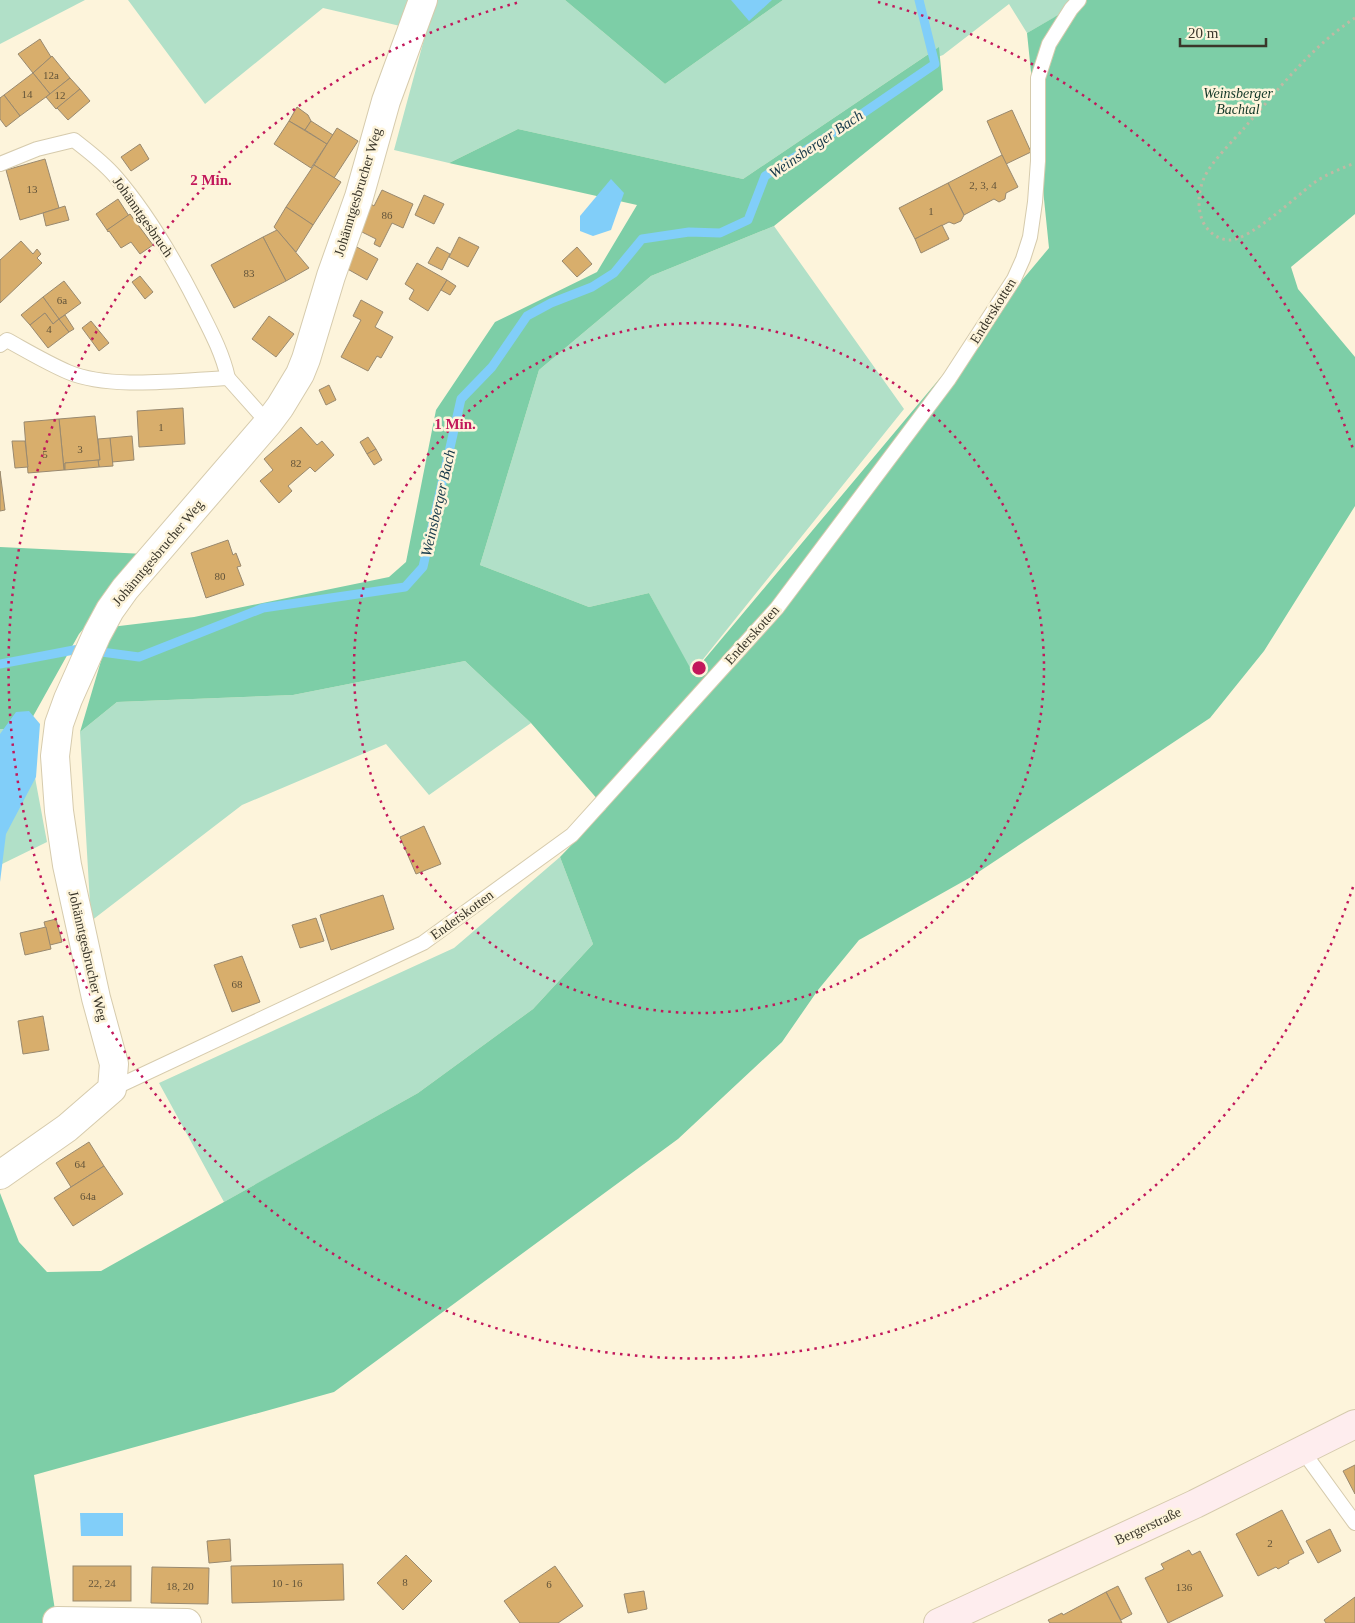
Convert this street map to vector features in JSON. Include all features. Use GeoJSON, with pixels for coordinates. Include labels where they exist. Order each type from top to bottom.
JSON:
{"type":"FeatureCollection","features":[{"type":"Feature","properties":{"kind":"street","name":"Johänntgesbrucher Weg"},"geometry":{"type":"LineString","coordinates":[[112,1089],[114,1064],[96,998],[67,865],[56,779],[55,756],[59,724],[96,634],[110,610],[125,589],[268,423],[300,374],[331,276],[359,197],[386,101],[424,0]]}},
{"type":"Feature","properties":{"kind":"street"},"geometry":{"type":"LineString","coordinates":[[0,1175],[67,1128],[112,1089]]}},
{"type":"Feature","properties":{"kind":"street","name":"Bergerstraße"},"geometry":{"type":"LineString","coordinates":[[938,1623],[1195,1504],[1355,1424]]}},
{"type":"Feature","properties":{"kind":"street"},"geometry":{"type":"LineString","coordinates":[[57,1621],[186,1623]]}},
{"type":"Feature","properties":{"kind":"lane","name":"Enderskotten"},"geometry":{"type":"LineString","coordinates":[[112,1089],[431,938],[572,835],[778,608],[949,380],[1014,279],[1030,237],[1035,202],[1038,161],[1038,78],[1049,44],[1079,0]]}},
{"type":"Feature","properties":{"kind":"lane","name":"Johänntgesbruch"},"geometry":{"type":"LineString","coordinates":[[0,164],[37,149],[74,140],[114,175],[147,217],[178,267],[218,345],[228,378],[268,423]]}},
{"type":"Feature","properties":{"kind":"lane"},"geometry":{"type":"LineString","coordinates":[[0,345],[7,340],[69,372],[109,381],[127,383],[228,378]]}},
{"type":"Feature","properties":{"kind":"lane"},"geometry":{"type":"LineString","coordinates":[[1302,1450],[1355,1523]]}},
{"type":"Feature","properties":{"kind":"path"},"geometry":{"type":"LineString","coordinates":[[1355,18],[1339,28],[1314,52],[1256,114],[1214,163],[1204,177],[1199,195],[1198,209],[1207,230],[1216,236],[1230,240],[1243,236],[1292,202],[1312,184],[1355,163]]}},
{"type":"Feature","properties":{"kind":"green space"},"geometry":{"type":"Polygon","coordinates":[[[0,0],[85,0],[0,44],[0,0]]]}},
{"type":"Feature","properties":{"kind":"green space"},"geometry":{"type":"Polygon","coordinates":[[[128,0],[565,0],[665,84],[783,0],[1355,0],[1055,17],[1027,33],[1009,4],[943,55],[935,58],[933,51],[743,179],[518,129],[449,163],[394,150],[426,32],[323,8],[205,104],[128,0]]]}},
{"type":"Feature","properties":{"kind":"green space"},"geometry":{"type":"Polygon","coordinates":[[[565,0],[783,0],[665,84],[565,0]]]}},
{"type":"Feature","properties":{"kind":"green space","name":"Weinsberger Bachtal"},"geometry":{"type":"Polygon","coordinates":[[[1084,0],[1355,0],[1355,214],[1291,267],[1298,289],[1355,357],[1355,506],[1264,651],[1210,718],[971,877],[859,940],[818,990],[782,1042],[678,1139],[334,1392],[34,1475],[57,1623],[0,1623],[0,1193],[19,1242],[47,1272],[101,1271],[418,1093],[533,1009],[593,944],[560,857],[606,809],[531,723],[465,661],[293,695],[117,702],[80,732],[111,627],[194,617],[389,577],[406,562],[436,410],[495,322],[597,272],[637,205],[449,163],[518,129],[743,179],[939,47],[943,90],[774,226],[651,276],[539,370],[480,565],[589,607],[649,593],[693,673],[1049,248],[1027,33],[1084,0]]]}},
{"type":"Feature","properties":{"kind":"green space"},"geometry":{"type":"Polygon","coordinates":[[[774,226],[904,409],[692,673],[649,593],[589,607],[480,565],[539,370],[651,276],[774,226]]]}},
{"type":"Feature","properties":{"kind":"green space"},"geometry":{"type":"Polygon","coordinates":[[[0,547],[145,554],[79,634],[26,729],[0,729],[0,547]]]}},
{"type":"Feature","properties":{"kind":"green space"},"geometry":{"type":"Polygon","coordinates":[[[465,661],[531,723],[429,795],[386,744],[242,805],[91,921],[80,732],[117,702],[293,695],[465,661]]]}},
{"type":"Feature","properties":{"kind":"green space"},"geometry":{"type":"Polygon","coordinates":[[[0,729],[26,729],[47,842],[0,865],[0,729]]]}},
{"type":"Feature","properties":{"kind":"green space"},"geometry":{"type":"Polygon","coordinates":[[[560,857],[593,944],[533,1009],[418,1093],[224,1202],[159,1083],[454,948],[560,857]]]}},
{"type":"Feature","properties":{"kind":"water"},"geometry":{"type":"Polygon","coordinates":[[[731,0],[772,0],[749,21],[731,0]]]}},
{"type":"Feature","properties":{"kind":"water"},"geometry":{"type":"Polygon","coordinates":[[[611,179],[624,193],[611,230],[593,236],[580,231],[580,216],[611,179]]]}},
{"type":"Feature","properties":{"kind":"water"},"geometry":{"type":"Polygon","coordinates":[[[29,711],[40,724],[36,777],[6,834],[0,882],[0,734],[16,712],[29,711]]]}},
{"type":"Feature","properties":{"kind":"water"},"geometry":{"type":"Polygon","coordinates":[[[80,1513],[123,1513],[123,1536],[81,1536],[80,1513]]]}},
{"type":"Feature","properties":{"kind":"building"},"geometry":{"type":"Polygon","coordinates":[[[40,39],[51,57],[33,73],[18,54],[40,39]]]}},
{"type":"Feature","properties":{"kind":"building"},"geometry":{"type":"Polygon","coordinates":[[[52,56],[70,78],[50,94],[33,73],[52,56]]]}},
{"type":"Feature","properties":{"kind":"building"},"geometry":{"type":"Polygon","coordinates":[[[33,73],[50,94],[20,116],[4,95],[33,73]]]}},
{"type":"Feature","properties":{"kind":"building"},"geometry":{"type":"Polygon","coordinates":[[[70,78],[80,89],[56,109],[46,97],[70,78]]]}},
{"type":"Feature","properties":{"kind":"building"},"geometry":{"type":"Polygon","coordinates":[[[80,89],[90,101],[68,120],[57,108],[80,89]]]}},
{"type":"Feature","properties":{"kind":"building"},"geometry":{"type":"Polygon","coordinates":[[[4,95],[20,116],[6,127],[0,119],[0,98],[4,95]]]}},
{"type":"Feature","properties":{"kind":"building"},"geometry":{"type":"Polygon","coordinates":[[[297,107],[308,115],[311,121],[305,130],[289,121],[297,107]]]}},
{"type":"Feature","properties":{"kind":"building"},"geometry":{"type":"Polygon","coordinates":[[[1012,110],[1031,152],[1006,164],[987,121],[1012,110]]]}},
{"type":"Feature","properties":{"kind":"building"},"geometry":{"type":"Polygon","coordinates":[[[289,121],[327,144],[311,168],[274,144],[289,121]]]}},
{"type":"Feature","properties":{"kind":"building"},"geometry":{"type":"Polygon","coordinates":[[[311,121],[333,135],[327,144],[305,130],[311,121]]]}},
{"type":"Feature","properties":{"kind":"building"},"geometry":{"type":"Polygon","coordinates":[[[337,128],[358,141],[334,178],[314,165],[337,128]]]}},
{"type":"Feature","properties":{"kind":"building"},"geometry":{"type":"Polygon","coordinates":[[[140,144],[149,159],[131,171],[121,157],[140,144]]]}},
{"type":"Feature","properties":{"kind":"building"},"geometry":{"type":"Polygon","coordinates":[[[1002,155],[1018,187],[1006,193],[1005,199],[999,202],[994,199],[964,215],[948,183],[1002,155]]]}},
{"type":"Feature","properties":{"kind":"building"},"geometry":{"type":"Polygon","coordinates":[[[45,159],[59,208],[20,220],[6,170],[45,159]]]}},
{"type":"Feature","properties":{"kind":"building"},"geometry":{"type":"Polygon","coordinates":[[[314,165],[341,182],[313,225],[286,207],[314,165]]]}},
{"type":"Feature","properties":{"kind":"building"},"geometry":{"type":"Polygon","coordinates":[[[948,183],[964,215],[961,221],[954,224],[949,222],[915,239],[899,208],[948,183]]]}},
{"type":"Feature","properties":{"kind":"building"},"geometry":{"type":"Polygon","coordinates":[[[382,190],[413,204],[403,228],[392,223],[380,247],[374,244],[376,239],[358,230],[371,204],[374,206],[382,190]]]}},
{"type":"Feature","properties":{"kind":"building"},"geometry":{"type":"Polygon","coordinates":[[[424,195],[444,204],[434,224],[415,215],[424,195]]]}},
{"type":"Feature","properties":{"kind":"building"},"geometry":{"type":"Polygon","coordinates":[[[118,199],[129,216],[107,230],[96,214],[118,199]]]}},
{"type":"Feature","properties":{"kind":"building"},"geometry":{"type":"Polygon","coordinates":[[[65,206],[69,220],[46,226],[43,213],[65,206]]]}},
{"type":"Feature","properties":{"kind":"building"},"geometry":{"type":"Polygon","coordinates":[[[286,207],[313,225],[296,252],[274,227],[286,207]]]}},
{"type":"Feature","properties":{"kind":"building"},"geometry":{"type":"Polygon","coordinates":[[[130,214],[153,245],[140,254],[131,242],[121,248],[107,230],[130,214]]]}},
{"type":"Feature","properties":{"kind":"building"},"geometry":{"type":"Polygon","coordinates":[[[942,225],[949,239],[921,253],[915,239],[942,225]]]}},
{"type":"Feature","properties":{"kind":"building"},"geometry":{"type":"Polygon","coordinates":[[[277,230],[309,268],[286,281],[263,237],[277,230]]]}},
{"type":"Feature","properties":{"kind":"building"},"geometry":{"type":"Polygon","coordinates":[[[263,237],[286,281],[234,308],[211,265],[263,237]]]}},
{"type":"Feature","properties":{"kind":"building"},"geometry":{"type":"Polygon","coordinates":[[[459,237],[479,247],[468,267],[449,257],[459,237]]]}},
{"type":"Feature","properties":{"kind":"building"},"geometry":{"type":"Polygon","coordinates":[[[21,241],[33,254],[37,249],[41,254],[37,258],[42,263],[0,303],[0,260],[21,241]]]}},
{"type":"Feature","properties":{"kind":"building"},"geometry":{"type":"Polygon","coordinates":[[[355,246],[378,259],[367,280],[344,267],[355,246]]]}},
{"type":"Feature","properties":{"kind":"building"},"geometry":{"type":"Polygon","coordinates":[[[437,247],[450,254],[442,270],[428,263],[437,247]]]}},
{"type":"Feature","properties":{"kind":"building"},"geometry":{"type":"Polygon","coordinates":[[[577,247],[592,264],[577,277],[562,261],[577,247]]]}},
{"type":"Feature","properties":{"kind":"building"},"geometry":{"type":"Polygon","coordinates":[[[417,263],[447,280],[428,311],[409,299],[414,290],[405,284],[417,263]]]}},
{"type":"Feature","properties":{"kind":"building"},"geometry":{"type":"Polygon","coordinates":[[[140,276],[153,292],[145,299],[132,282],[140,276]]]}},
{"type":"Feature","properties":{"kind":"building"},"geometry":{"type":"Polygon","coordinates":[[[447,280],[456,286],[450,295],[441,290],[447,280]]]}},
{"type":"Feature","properties":{"kind":"building"},"geometry":{"type":"Polygon","coordinates":[[[64,281],[81,303],[59,319],[43,297],[64,281]]]}},
{"type":"Feature","properties":{"kind":"building"},"geometry":{"type":"Polygon","coordinates":[[[43,297],[59,319],[53,324],[45,313],[30,325],[21,315],[43,297]]]}},
{"type":"Feature","properties":{"kind":"building"},"geometry":{"type":"Polygon","coordinates":[[[361,300],[383,312],[375,327],[393,337],[381,358],[377,356],[368,371],[341,357],[361,320],[353,316],[361,300]]]}},
{"type":"Feature","properties":{"kind":"building"},"geometry":{"type":"Polygon","coordinates":[[[45,313],[53,324],[59,319],[69,332],[48,348],[30,325],[45,313]]]}},
{"type":"Feature","properties":{"kind":"building"},"geometry":{"type":"Polygon","coordinates":[[[65,315],[74,329],[69,332],[59,319],[65,315]]]}},
{"type":"Feature","properties":{"kind":"building"},"geometry":{"type":"Polygon","coordinates":[[[269,316],[294,334],[276,357],[252,339],[269,316]]]}},
{"type":"Feature","properties":{"kind":"building"},"geometry":{"type":"Polygon","coordinates":[[[91,321],[109,343],[99,351],[82,328],[91,321]]]}},
{"type":"Feature","properties":{"kind":"building"},"geometry":{"type":"Polygon","coordinates":[[[329,385],[336,400],[326,405],[319,390],[329,385]]]}},
{"type":"Feature","properties":{"kind":"building"},"geometry":{"type":"Polygon","coordinates":[[[183,408],[185,444],[139,447],[137,411],[183,408]]]}},
{"type":"Feature","properties":{"kind":"building"},"geometry":{"type":"Polygon","coordinates":[[[95,416],[100,460],[65,463],[64,470],[59,419],[95,416]]]}},
{"type":"Feature","properties":{"kind":"building"},"geometry":{"type":"Polygon","coordinates":[[[59,419],[64,470],[28,473],[24,422],[59,419]]]}},
{"type":"Feature","properties":{"kind":"building"},"geometry":{"type":"Polygon","coordinates":[[[301,427],[317,445],[322,441],[334,455],[315,472],[310,467],[288,486],[292,491],[279,503],[260,481],[273,470],[264,459],[301,427]]]}},
{"type":"Feature","properties":{"kind":"building"},"geometry":{"type":"Polygon","coordinates":[[[132,436],[134,460],[112,462],[110,438],[132,436]]]}},
{"type":"Feature","properties":{"kind":"building"},"geometry":{"type":"Polygon","coordinates":[[[368,437],[376,449],[367,454],[360,442],[368,437]]]}},
{"type":"Feature","properties":{"kind":"building"},"geometry":{"type":"Polygon","coordinates":[[[110,438],[113,466],[99,467],[98,439],[110,438]]]}},
{"type":"Feature","properties":{"kind":"building"},"geometry":{"type":"Polygon","coordinates":[[[12,441],[25,441],[28,467],[15,468],[12,441]]]}},
{"type":"Feature","properties":{"kind":"building"},"geometry":{"type":"Polygon","coordinates":[[[376,449],[382,460],[374,465],[367,454],[376,449]]]}},
{"type":"Feature","properties":{"kind":"building"},"geometry":{"type":"Polygon","coordinates":[[[98,460],[99,467],[65,470],[65,463],[98,460]]]}},
{"type":"Feature","properties":{"kind":"building"},"geometry":{"type":"Polygon","coordinates":[[[0,471],[5,510],[0,511],[0,471]]]}},
{"type":"Feature","properties":{"kind":"building"},"geometry":{"type":"Polygon","coordinates":[[[228,540],[233,555],[236,553],[241,566],[237,567],[244,585],[206,598],[191,553],[228,540]]]}},
{"type":"Feature","properties":{"kind":"building"},"geometry":{"type":"Polygon","coordinates":[[[424,826],[441,864],[416,874],[400,837],[424,826]]]}},
{"type":"Feature","properties":{"kind":"building"},"geometry":{"type":"Polygon","coordinates":[[[383,895],[394,929],[331,950],[320,915],[383,895]]]}},
{"type":"Feature","properties":{"kind":"building"},"geometry":{"type":"Polygon","coordinates":[[[316,918],[324,941],[300,948],[292,925],[316,918]]]}},
{"type":"Feature","properties":{"kind":"building"},"geometry":{"type":"Polygon","coordinates":[[[56,919],[62,942],[50,945],[44,922],[56,919]]]}},
{"type":"Feature","properties":{"kind":"building"},"geometry":{"type":"Polygon","coordinates":[[[46,927],[51,949],[25,955],[20,933],[46,927]]]}},
{"type":"Feature","properties":{"kind":"building"},"geometry":{"type":"Polygon","coordinates":[[[242,956],[260,1002],[232,1012],[214,965],[242,956]]]}},
{"type":"Feature","properties":{"kind":"building"},"geometry":{"type":"Polygon","coordinates":[[[43,1016],[49,1050],[23,1054],[18,1021],[43,1016]]]}},
{"type":"Feature","properties":{"kind":"building"},"geometry":{"type":"Polygon","coordinates":[[[89,1142],[104,1166],[71,1187],[56,1163],[89,1142]]]}},
{"type":"Feature","properties":{"kind":"building"},"geometry":{"type":"Polygon","coordinates":[[[104,1166],[123,1194],[73,1226],[54,1198],[104,1166]]]}},
{"type":"Feature","properties":{"kind":"building"},"geometry":{"type":"Polygon","coordinates":[[[1355,1465],[1355,1494],[1343,1471],[1355,1465]]]}},
{"type":"Feature","properties":{"kind":"building"},"geometry":{"type":"Polygon","coordinates":[[[1282,1510],[1304,1553],[1288,1561],[1289,1563],[1278,1569],[1276,1567],[1258,1576],[1236,1534],[1282,1510]]]}},
{"type":"Feature","properties":{"kind":"building"},"geometry":{"type":"Polygon","coordinates":[[[1330,1529],[1341,1551],[1318,1563],[1306,1541],[1330,1529]]]}},
{"type":"Feature","properties":{"kind":"building"},"geometry":{"type":"Polygon","coordinates":[[[230,1539],[231,1561],[209,1563],[207,1541],[230,1539]]]}},
{"type":"Feature","properties":{"kind":"building"},"geometry":{"type":"Polygon","coordinates":[[[1189,1550],[1192,1555],[1200,1551],[1223,1596],[1168,1623],[1145,1578],[1164,1569],[1161,1564],[1189,1550]]]}},
{"type":"Feature","properties":{"kind":"building"},"geometry":{"type":"Polygon","coordinates":[[[406,1555],[432,1581],[403,1610],[377,1583],[406,1555]]]}},
{"type":"Feature","properties":{"kind":"building"},"geometry":{"type":"Polygon","coordinates":[[[343,1564],[344,1600],[232,1603],[231,1566],[343,1564]]]}},
{"type":"Feature","properties":{"kind":"building"},"geometry":{"type":"Polygon","coordinates":[[[73,1566],[131,1566],[131,1601],[73,1601],[73,1566]]]}},
{"type":"Feature","properties":{"kind":"building"},"geometry":{"type":"Polygon","coordinates":[[[555,1566],[583,1606],[558,1623],[520,1623],[504,1601],[555,1566]]]}},
{"type":"Feature","properties":{"kind":"building"},"geometry":{"type":"Polygon","coordinates":[[[152,1567],[209,1568],[208,1604],[151,1603],[152,1567]]]}},
{"type":"Feature","properties":{"kind":"building"},"geometry":{"type":"Polygon","coordinates":[[[1118,1586],[1132,1614],[1121,1620],[1106,1592],[1118,1586]]]}},
{"type":"Feature","properties":{"kind":"building"},"geometry":{"type":"Polygon","coordinates":[[[644,1591],[647,1609],[628,1613],[624,1594],[644,1591]]]}},
{"type":"Feature","properties":{"kind":"building"},"geometry":{"type":"Polygon","coordinates":[[[1106,1592],[1122,1623],[1050,1623],[1048,1620],[1062,1613],[1063,1615],[1106,1592]]]}},
{"type":"Feature","properties":{"kind":"building"},"geometry":{"type":"Polygon","coordinates":[[[1355,1597],[1355,1623],[1326,1623],[1324,1620],[1355,1597]]]}},
{"type":"Feature","properties":{"kind":"waterway","name":"Weinsberger Bach"},"geometry":{"type":"LineString","coordinates":[[0,664],[79,649],[139,657],[263,608],[405,587],[423,567],[461,399],[492,367],[527,316],[551,303],[592,287],[614,273],[642,239],[689,232],[720,233],[748,220],[765,176],[850,122],[935,64],[919,0]]}}]}
